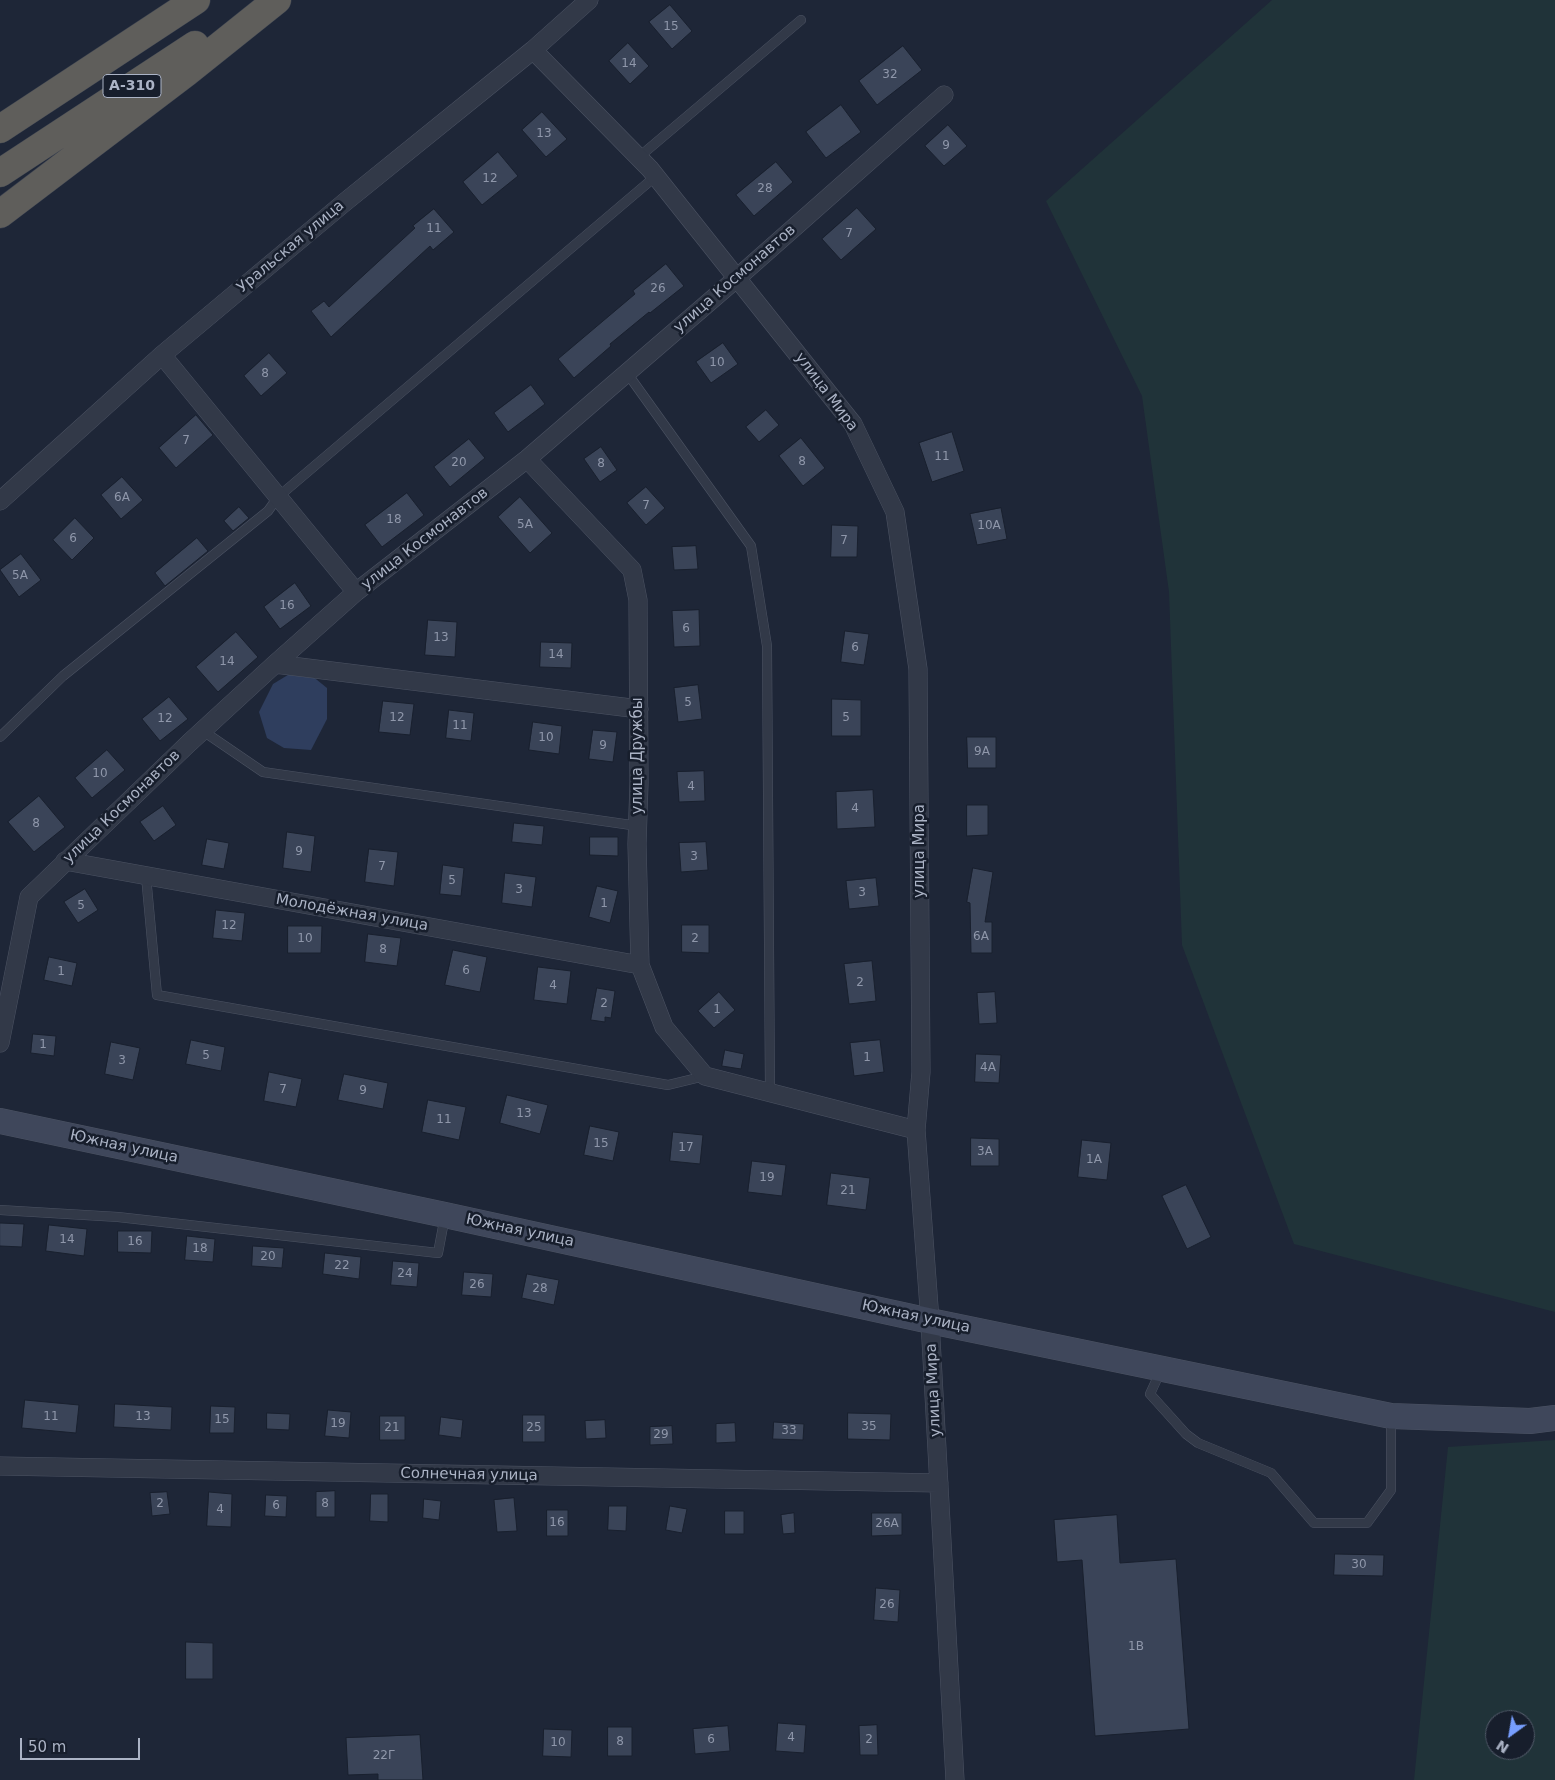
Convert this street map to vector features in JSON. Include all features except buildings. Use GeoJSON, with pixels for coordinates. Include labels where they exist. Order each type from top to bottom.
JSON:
{"type":"FeatureCollection","features":[{"type":"Feature","properties":{"kind":"highway","name":"А-310"},"geometry":{"type":"LineString","coordinates":[[0,129],[196,0]]}},
{"type":"Feature","properties":{"kind":"highway","name":"А-310"},"geometry":{"type":"LineString","coordinates":[[0,173],[264,0]]}},
{"type":"Feature","properties":{"kind":"highway"},"geometry":{"type":"LineString","coordinates":[[0,214],[187,72],[276,0]]}},
{"type":"Feature","properties":{"kind":"main road","name":"Южная улица"},"geometry":{"type":"LineString","coordinates":[[0,1121],[445,1215],[930,1321],[1040,1342],[1391,1416],[1530,1421],[1555,1418]]}},
{"type":"Feature","properties":{"kind":"street","name":"Уральская улица"},"geometry":{"type":"LineString","coordinates":[[0,501],[162,354],[533,50],[589,0]]}},
{"type":"Feature","properties":{"kind":"street","name":"улица Мира"},"geometry":{"type":"LineString","coordinates":[[533,50],[656,176],[853,424],[895,512],[918,669],[921,1072],[916,1130],[930,1321],[955,1780]]}},
{"type":"Feature","properties":{"kind":"street","name":"улица Космонавтов"},"geometry":{"type":"LineString","coordinates":[[0,1043],[29,897],[203,730],[356,592],[527,459],[737,278],[944,95]]}},
{"type":"Feature","properties":{"kind":"street"},"geometry":{"type":"LineString","coordinates":[[162,354],[356,592]]}},
{"type":"Feature","properties":{"kind":"street","name":"улица Дружбы"},"geometry":{"type":"LineString","coordinates":[[527,459],[632,570],[638,600],[640,965],[664,1027],[705,1076]]}},
{"type":"Feature","properties":{"kind":"street"},"geometry":{"type":"LineString","coordinates":[[275,664],[639,709]]}},
{"type":"Feature","properties":{"kind":"street","name":"Молодёжная улица"},"geometry":{"type":"LineString","coordinates":[[65,861],[640,965]]}},
{"type":"Feature","properties":{"kind":"street"},"geometry":{"type":"LineString","coordinates":[[705,1076],[916,1130]]}},
{"type":"Feature","properties":{"kind":"street","name":"Солнечная улица"},"geometry":{"type":"LineString","coordinates":[[0,1466],[939,1483]]}},
{"type":"Feature","properties":{"kind":"lane"},"geometry":{"type":"LineString","coordinates":[[639,157],[801,20]]}},
{"type":"Feature","properties":{"kind":"lane"},"geometry":{"type":"LineString","coordinates":[[0,737],[63,676],[268,510],[278,497],[656,176]]}},
{"type":"Feature","properties":{"kind":"lane"},"geometry":{"type":"LineString","coordinates":[[627,373],[751,546],[767,646],[770,1093]]}},
{"type":"Feature","properties":{"kind":"lane"},"geometry":{"type":"LineString","coordinates":[[203,730],[263,772],[638,826]]}},
{"type":"Feature","properties":{"kind":"lane"},"geometry":{"type":"LineString","coordinates":[[146,876],[157,995],[668,1085],[705,1076]]}},
{"type":"Feature","properties":{"kind":"lane"},"geometry":{"type":"LineString","coordinates":[[0,1210],[118,1217],[438,1252],[445,1215]]}},
{"type":"Feature","properties":{"kind":"lane"},"geometry":{"type":"LineString","coordinates":[[1162,1368],[1150,1394],[1186,1434],[1198,1443],[1271,1473],[1314,1523],[1367,1523],[1391,1490],[1391,1416]]}},
{"type":"Feature","properties":{"kind":"shaded area"},"geometry":{"type":"Polygon","coordinates":[[[1272,0],[1555,0],[1555,1312],[1294,1244],[1182,945],[1169,592],[1142,396],[1046,201],[1272,0]]]}},
{"type":"Feature","properties":{"kind":"shaded area"},"geometry":{"type":"Polygon","coordinates":[[[1555,1440],[1555,1780],[1414,1780],[1448,1447],[1555,1440]]]}},
{"type":"Feature","properties":{"kind":"water"},"geometry":{"type":"Polygon","coordinates":[[[301,667],[327,688],[327,719],[311,750],[284,748],[267,738],[259,712],[273,684],[301,667]]]}}]}
